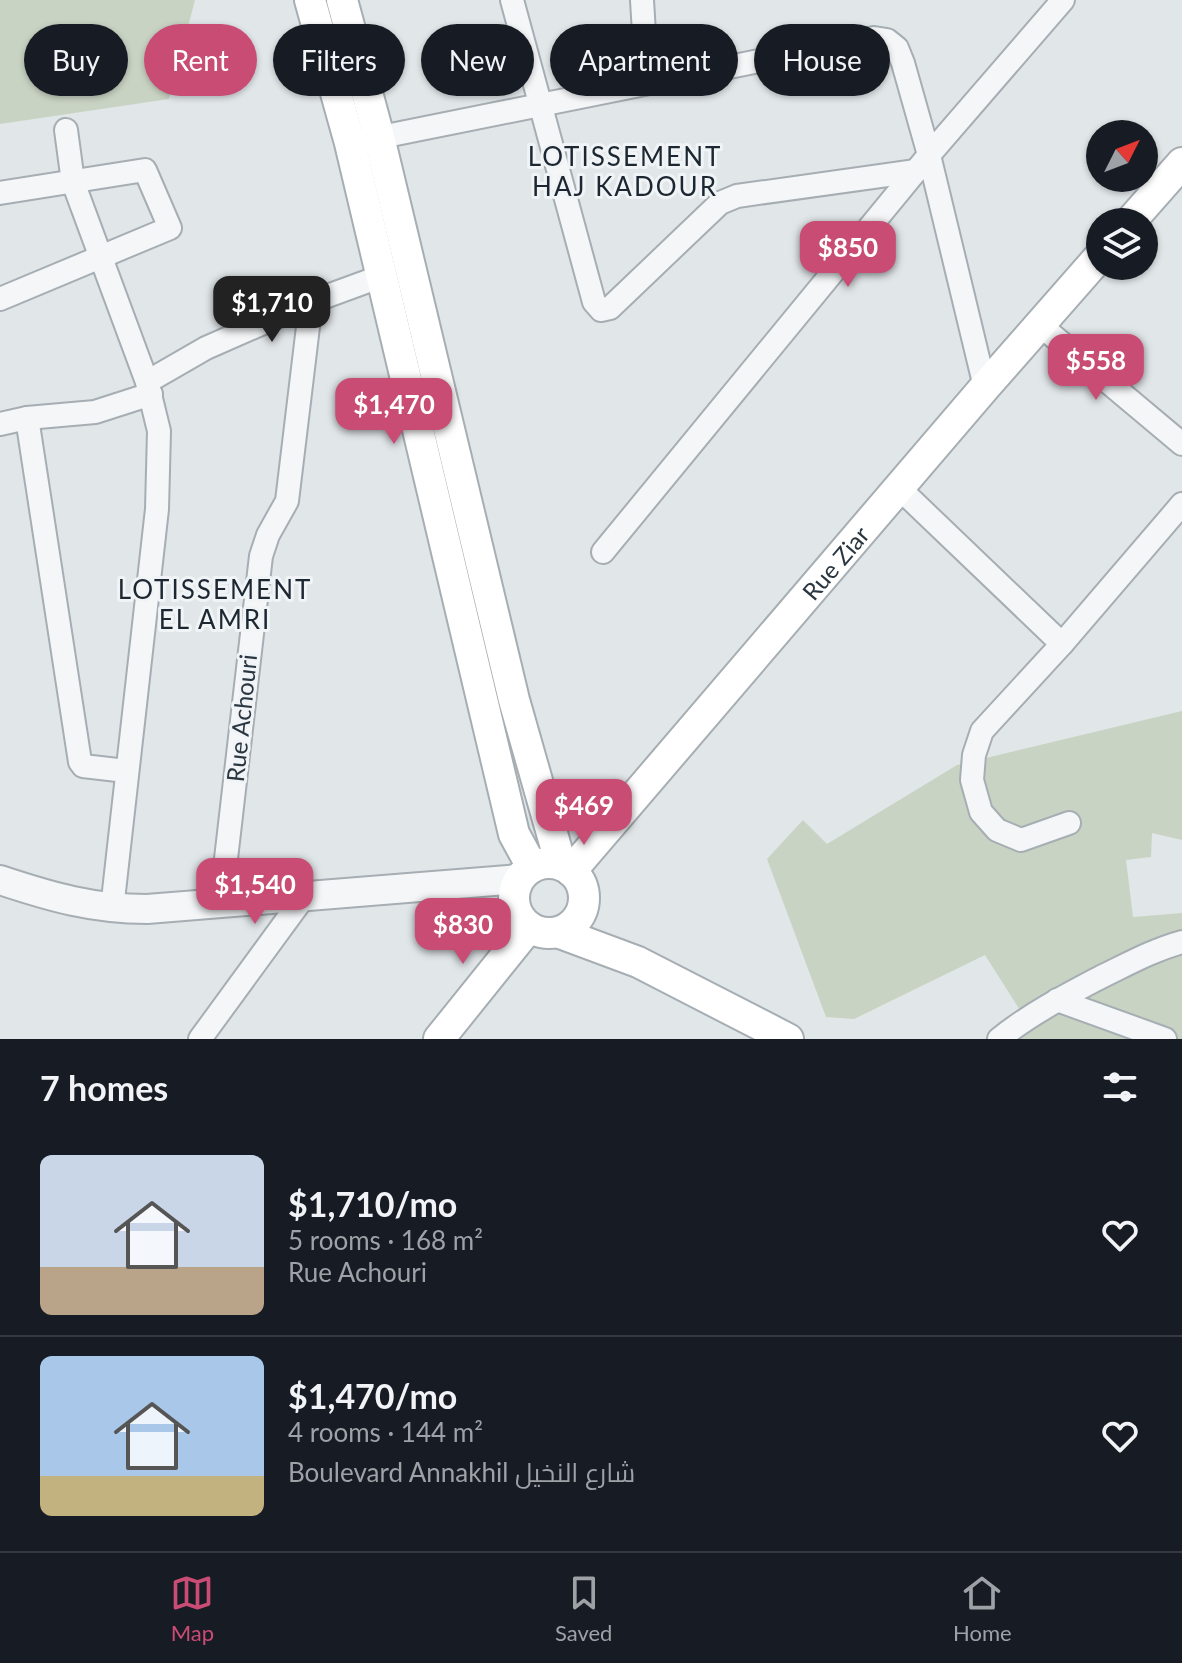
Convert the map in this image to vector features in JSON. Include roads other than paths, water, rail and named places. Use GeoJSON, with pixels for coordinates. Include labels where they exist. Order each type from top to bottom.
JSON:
{"type":"FeatureCollection","features":[{"type":"Feature","properties":{"kind":"main road"},"geometry":{"type":"LineString","coordinates":[[310,0],[350,143],[514,834],[546,870],[579,880],[584,891],[581,914],[560,933]]}},
{"type":"Feature","properties":{"kind":"main road"},"geometry":{"type":"LineString","coordinates":[[342,0],[379,137],[514,700],[546,870]]}},
{"type":"Feature","properties":{"kind":"main road"},"geometry":{"type":"LineString","coordinates":[[1142,208],[1182,163]]}},
{"type":"Feature","properties":{"kind":"main road","name":"Rue Ziar"},"geometry":{"type":"LineString","coordinates":[[546,870],[899,488],[1086,272]]}},
{"type":"Feature","properties":{"kind":"main road"},"geometry":{"type":"LineString","coordinates":[[546,870],[514,896],[522,921],[529,927],[540,932],[560,933],[638,962],[788,1039]]}},
{"type":"Feature","properties":{"kind":"main road"},"geometry":{"type":"LineString","coordinates":[[584,903],[638,962]]}},
{"type":"Feature","properties":{"kind":"main road"},"geometry":{"type":"LineString","coordinates":[[439,1039],[529,927]]}},
{"type":"Feature","properties":{"kind":"street"},"geometry":{"type":"LineString","coordinates":[[512,0],[594,302],[601,310],[610,308],[720,203],[737,196],[922,163]]}},
{"type":"Feature","properties":{"kind":"street"},"geometry":{"type":"LineString","coordinates":[[642,0],[643,24]]}},
{"type":"Feature","properties":{"kind":"street"},"geometry":{"type":"LineString","coordinates":[[603,552],[922,163],[1063,0]]}},
{"type":"Feature","properties":{"kind":"street"},"geometry":{"type":"LineString","coordinates":[[738,65],[874,38],[887,40],[897,48],[903,63],[922,163],[985,387]]}},
{"type":"Feature","properties":{"kind":"street"},"geometry":{"type":"LineString","coordinates":[[350,143],[589,96]]}},
{"type":"Feature","properties":{"kind":"street"},"geometry":{"type":"LineString","coordinates":[[66,130],[73,182],[149,388],[159,431],[157,509],[112,909]]}},
{"type":"Feature","properties":{"kind":"street"},"geometry":{"type":"LineString","coordinates":[[0,193],[145,170],[170,228],[0,299]]}},
{"type":"Feature","properties":{"kind":"street"},"geometry":{"type":"LineString","coordinates":[[0,424],[27,418],[95,412],[149,388],[206,348],[311,302],[382,276]]}},
{"type":"Feature","properties":{"kind":"street","name":"Rue Achouri"},"geometry":{"type":"LineString","coordinates":[[221,902],[261,556],[268,535],[287,501],[311,302]]}},
{"type":"Feature","properties":{"kind":"street"},"geometry":{"type":"LineString","coordinates":[[1040,325],[1182,444]]}},
{"type":"Feature","properties":{"kind":"street"},"geometry":{"type":"LineString","coordinates":[[27,418],[80,762],[83,766],[126,771]]}},
{"type":"Feature","properties":{"kind":"street"},"geometry":{"type":"LineString","coordinates":[[899,488],[1062,644]]}},
{"type":"Feature","properties":{"kind":"street"},"geometry":{"type":"LineString","coordinates":[[1069,823],[1021,840],[997,830],[981,812],[972,780],[974,755],[982,731],[1062,644],[1182,504]]}},
{"type":"Feature","properties":{"kind":"street"},"geometry":{"type":"LineString","coordinates":[[0,880],[67,902],[112,909],[159,909],[303,898],[546,870]]}},
{"type":"Feature","properties":{"kind":"street"},"geometry":{"type":"LineString","coordinates":[[187,1039],[200,1039],[303,898]]}},
{"type":"Feature","properties":{"kind":"street"},"geometry":{"type":"LineString","coordinates":[[999,1039],[1057,1000],[1156,949],[1182,942]]}},
{"type":"Feature","properties":{"kind":"street"},"geometry":{"type":"LineString","coordinates":[[1057,1000],[1165,1039]]}},
{"type":"Feature","properties":{"kind":"district","name":"LOTISSEMENT HAJ KADOUR"},"geometry":{"type":"Point","coordinates":[625,171]}},
{"type":"Feature","properties":{"kind":"district","name":"LOTISSEMENT EL AMRI"},"geometry":{"type":"Point","coordinates":[215,604]}}]}
